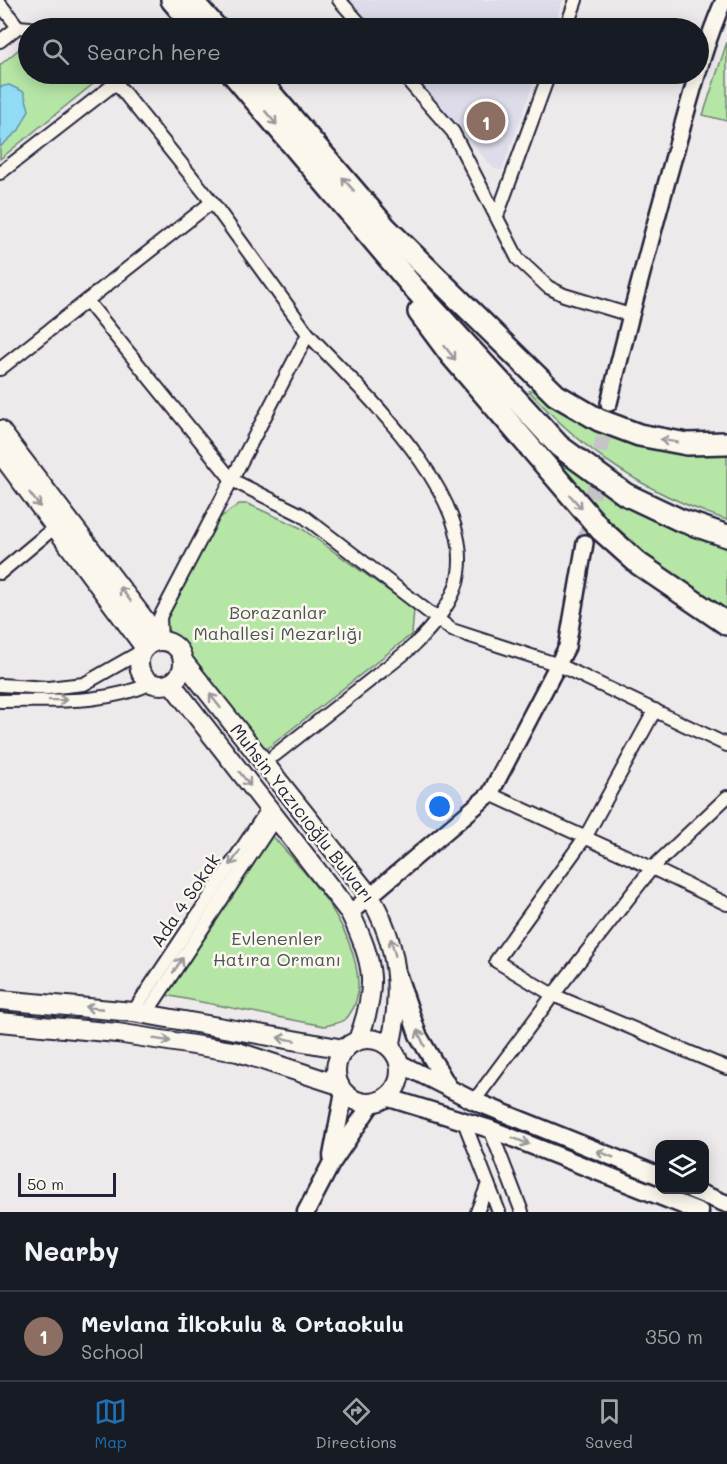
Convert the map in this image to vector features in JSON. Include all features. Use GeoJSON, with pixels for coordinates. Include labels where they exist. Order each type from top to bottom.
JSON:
{"type":"FeatureCollection","features":[{"type":"Feature","properties":{"kind":"highway"},"geometry":{"type":"LineString","coordinates":[[172,0],[187,18]]}},
{"type":"Feature","properties":{"kind":"highway"},"geometry":{"type":"LineString","coordinates":[[191,0],[207,18]]}},
{"type":"Feature","properties":{"kind":"highway"},"geometry":{"type":"LineString","coordinates":[[241,84],[383,253],[541,429],[580,464],[625,494],[655,510],[727,536]]}},
{"type":"Feature","properties":{"kind":"highway"},"geometry":{"type":"LineString","coordinates":[[263,84],[386,228],[536,377],[580,411],[616,428],[687,444],[727,443]]}},
{"type":"Feature","properties":{"kind":"highway"},"geometry":{"type":"LineString","coordinates":[[386,228],[410,265],[479,345],[545,417],[586,454],[615,476],[661,501],[727,526]]}},
{"type":"Feature","properties":{"kind":"highway"},"geometry":{"type":"LineString","coordinates":[[383,253],[404,292],[451,355],[601,530],[639,564],[727,624]]}},
{"type":"Feature","properties":{"kind":"main road"},"geometry":{"type":"LineString","coordinates":[[0,430],[149,647]]}},
{"type":"Feature","properties":{"kind":"main road"},"geometry":{"type":"LineString","coordinates":[[0,453],[149,647]]}},
{"type":"Feature","properties":{"kind":"main road"},"geometry":{"type":"LineString","coordinates":[[174,644],[182,655],[184,662],[180,674],[171,683],[152,683],[140,669],[149,647],[174,644]]}},
{"type":"Feature","properties":{"kind":"main road","name":"Muhsin Yazıcıoğlu Bulvarı"},"geometry":{"type":"LineString","coordinates":[[184,662],[369,895],[392,942],[397,974],[395,1055]]}},
{"type":"Feature","properties":{"kind":"main road","name":"Muhsin Yazıcıoğlu Bulvarı"},"geometry":{"type":"LineString","coordinates":[[171,683],[350,913],[361,938],[372,983],[371,1002],[351,1044]]}},
{"type":"Feature","properties":{"kind":"main road"},"geometry":{"type":"LineString","coordinates":[[397,974],[418,1035],[450,1089]]}},
{"type":"Feature","properties":{"kind":"main road"},"geometry":{"type":"LineString","coordinates":[[0,1000],[139,1013],[351,1044],[372,1038],[450,1089],[474,1101],[655,1174]]}},
{"type":"Feature","properties":{"kind":"main road"},"geometry":{"type":"LineString","coordinates":[[0,1022],[117,1033],[238,1052],[341,1088],[355,1100],[379,1100],[463,1119],[699,1212]]}},
{"type":"Feature","properties":{"kind":"main road"},"geometry":{"type":"LineString","coordinates":[[331,1164],[341,1088],[335,1067],[351,1044]]}},
{"type":"Feature","properties":{"kind":"main road"},"geometry":{"type":"LineString","coordinates":[[306,1212],[331,1164],[379,1100],[397,1084],[395,1055]]}},
{"type":"Feature","properties":{"kind":"main road"},"geometry":{"type":"LineString","coordinates":[[702,1194],[727,1204]]}},
{"type":"Feature","properties":{"kind":"street"},"geometry":{"type":"LineString","coordinates":[[339,0],[355,18]]}},
{"type":"Feature","properties":{"kind":"street"},"geometry":{"type":"LineString","coordinates":[[570,18],[576,0]]}},
{"type":"Feature","properties":{"kind":"street"},"geometry":{"type":"LineString","coordinates":[[709,38],[724,0]]}},
{"type":"Feature","properties":{"kind":"street"},"geometry":{"type":"LineString","coordinates":[[0,4],[18,22]]}},
{"type":"Feature","properties":{"kind":"street"},"geometry":{"type":"LineString","coordinates":[[0,41],[18,31]]}},
{"type":"Feature","properties":{"kind":"street"},"geometry":{"type":"LineString","coordinates":[[0,173],[106,84]]}},
{"type":"Feature","properties":{"kind":"street"},"geometry":{"type":"LineString","coordinates":[[118,84],[212,202],[308,334],[401,435],[429,472],[445,502],[460,553],[459,574],[438,618],[414,645],[275,755]]}},
{"type":"Feature","properties":{"kind":"street"},"geometry":{"type":"LineString","coordinates":[[411,84],[453,132],[518,259],[548,287],[564,295],[630,315]]}},
{"type":"Feature","properties":{"kind":"street"},"geometry":{"type":"LineString","coordinates":[[496,216],[545,84]]}},
{"type":"Feature","properties":{"kind":"street"},"geometry":{"type":"LineString","coordinates":[[609,404],[630,315],[696,84]]}},
{"type":"Feature","properties":{"kind":"street"},"geometry":{"type":"LineString","coordinates":[[0,369],[212,202]]}},
{"type":"Feature","properties":{"kind":"street"},"geometry":{"type":"LineString","coordinates":[[87,302],[232,480],[302,515],[452,630],[559,665],[727,745]]}},
{"type":"Feature","properties":{"kind":"street"},"geometry":{"type":"LineString","coordinates":[[0,685],[48,688],[84,684],[149,647],[160,617],[308,334]]}},
{"type":"Feature","properties":{"kind":"street"},"geometry":{"type":"LineString","coordinates":[[0,573],[55,527]]}},
{"type":"Feature","properties":{"kind":"street"},"geometry":{"type":"LineString","coordinates":[[350,913],[490,794],[567,648],[585,543]]}},
{"type":"Feature","properties":{"kind":"street"},"geometry":{"type":"LineString","coordinates":[[0,701],[87,700],[124,694],[152,683]]}},
{"type":"Feature","properties":{"kind":"street"},"geometry":{"type":"LineString","coordinates":[[655,710],[585,836],[495,962],[553,995],[727,1068]]}},
{"type":"Feature","properties":{"kind":"street"},"geometry":{"type":"LineString","coordinates":[[490,794],[585,836],[727,904]]}},
{"type":"Feature","properties":{"kind":"street"},"geometry":{"type":"LineString","coordinates":[[474,1101],[652,868],[727,797]]}},
{"type":"Feature","properties":{"kind":"street","name":"Ada 4 Sokak"},"geometry":{"type":"LineString","coordinates":[[139,1013],[272,814]]}},
{"type":"Feature","properties":{"kind":"street"},"geometry":{"type":"LineString","coordinates":[[463,1119],[499,1212]]}},
{"type":"Feature","properties":{"kind":"street"},"geometry":{"type":"LineString","coordinates":[[490,1129],[522,1212]]}},
{"type":"Feature","properties":{"kind":"street"},"geometry":{"type":"LineString","coordinates":[[477,1212],[488,1184]]}},
{"type":"Feature","properties":{"kind":"shaded area"},"geometry":{"type":"Polygon","coordinates":[[[349,0],[563,0],[557,18],[365,18],[349,0]]]}},
{"type":"Feature","properties":{"kind":"shaded area"},"geometry":{"type":"Polygon","coordinates":[[[421,84],[533,84],[502,170],[494,169],[421,84]]]}},
{"type":"Feature","properties":{"kind":"green space"},"geometry":{"type":"Polygon","coordinates":[[[727,42],[727,121],[703,115],[727,42]]]}},
{"type":"Feature","properties":{"kind":"green space"},"geometry":{"type":"Polygon","coordinates":[[[18,50],[18,84],[93,84],[0,159],[0,65],[18,50]]]}},
{"type":"Feature","properties":{"kind":"green space"},"geometry":{"type":"Polygon","coordinates":[[[479,371],[555,454],[590,482],[638,508],[727,545],[727,612],[683,585],[622,533],[572,482],[479,371]]]}},
{"type":"Feature","properties":{"kind":"green space"},"geometry":{"type":"Polygon","coordinates":[[[533,390],[580,420],[624,439],[672,449],[727,452],[727,520],[670,497],[619,469],[595,452],[551,414],[529,391],[533,390]]]}},
{"type":"Feature","properties":{"kind":"green space","name":"Borazanlar Mahallesi Mezarlığı"},"geometry":{"type":"Polygon","coordinates":[[[239,504],[248,504],[301,528],[414,609],[412,634],[264,751],[164,625],[217,520],[239,504]]]}},
{"type":"Feature","properties":{"kind":"green space","name":"Evlenenler Hatıra Ormanı"},"geometry":{"type":"Polygon","coordinates":[[[271,834],[328,903],[341,924],[352,950],[356,964],[358,991],[349,1015],[338,1023],[324,1026],[165,995],[271,834]]]}},
{"type":"Feature","properties":{"kind":"water"},"geometry":{"type":"Polygon","coordinates":[[[9,85],[24,92],[29,110],[19,130],[0,147],[0,87],[9,85]]]}},
{"type":"Feature","properties":{"kind":"tunnel"},"geometry":{"type":"LineString","coordinates":[[585,543],[607,415]]}},
{"type":"Feature","properties":{"kind":"place","name":"Mevlana İlkokulu & Ortaokulu"},"geometry":{"type":"Point","coordinates":[486,121]}}]}
